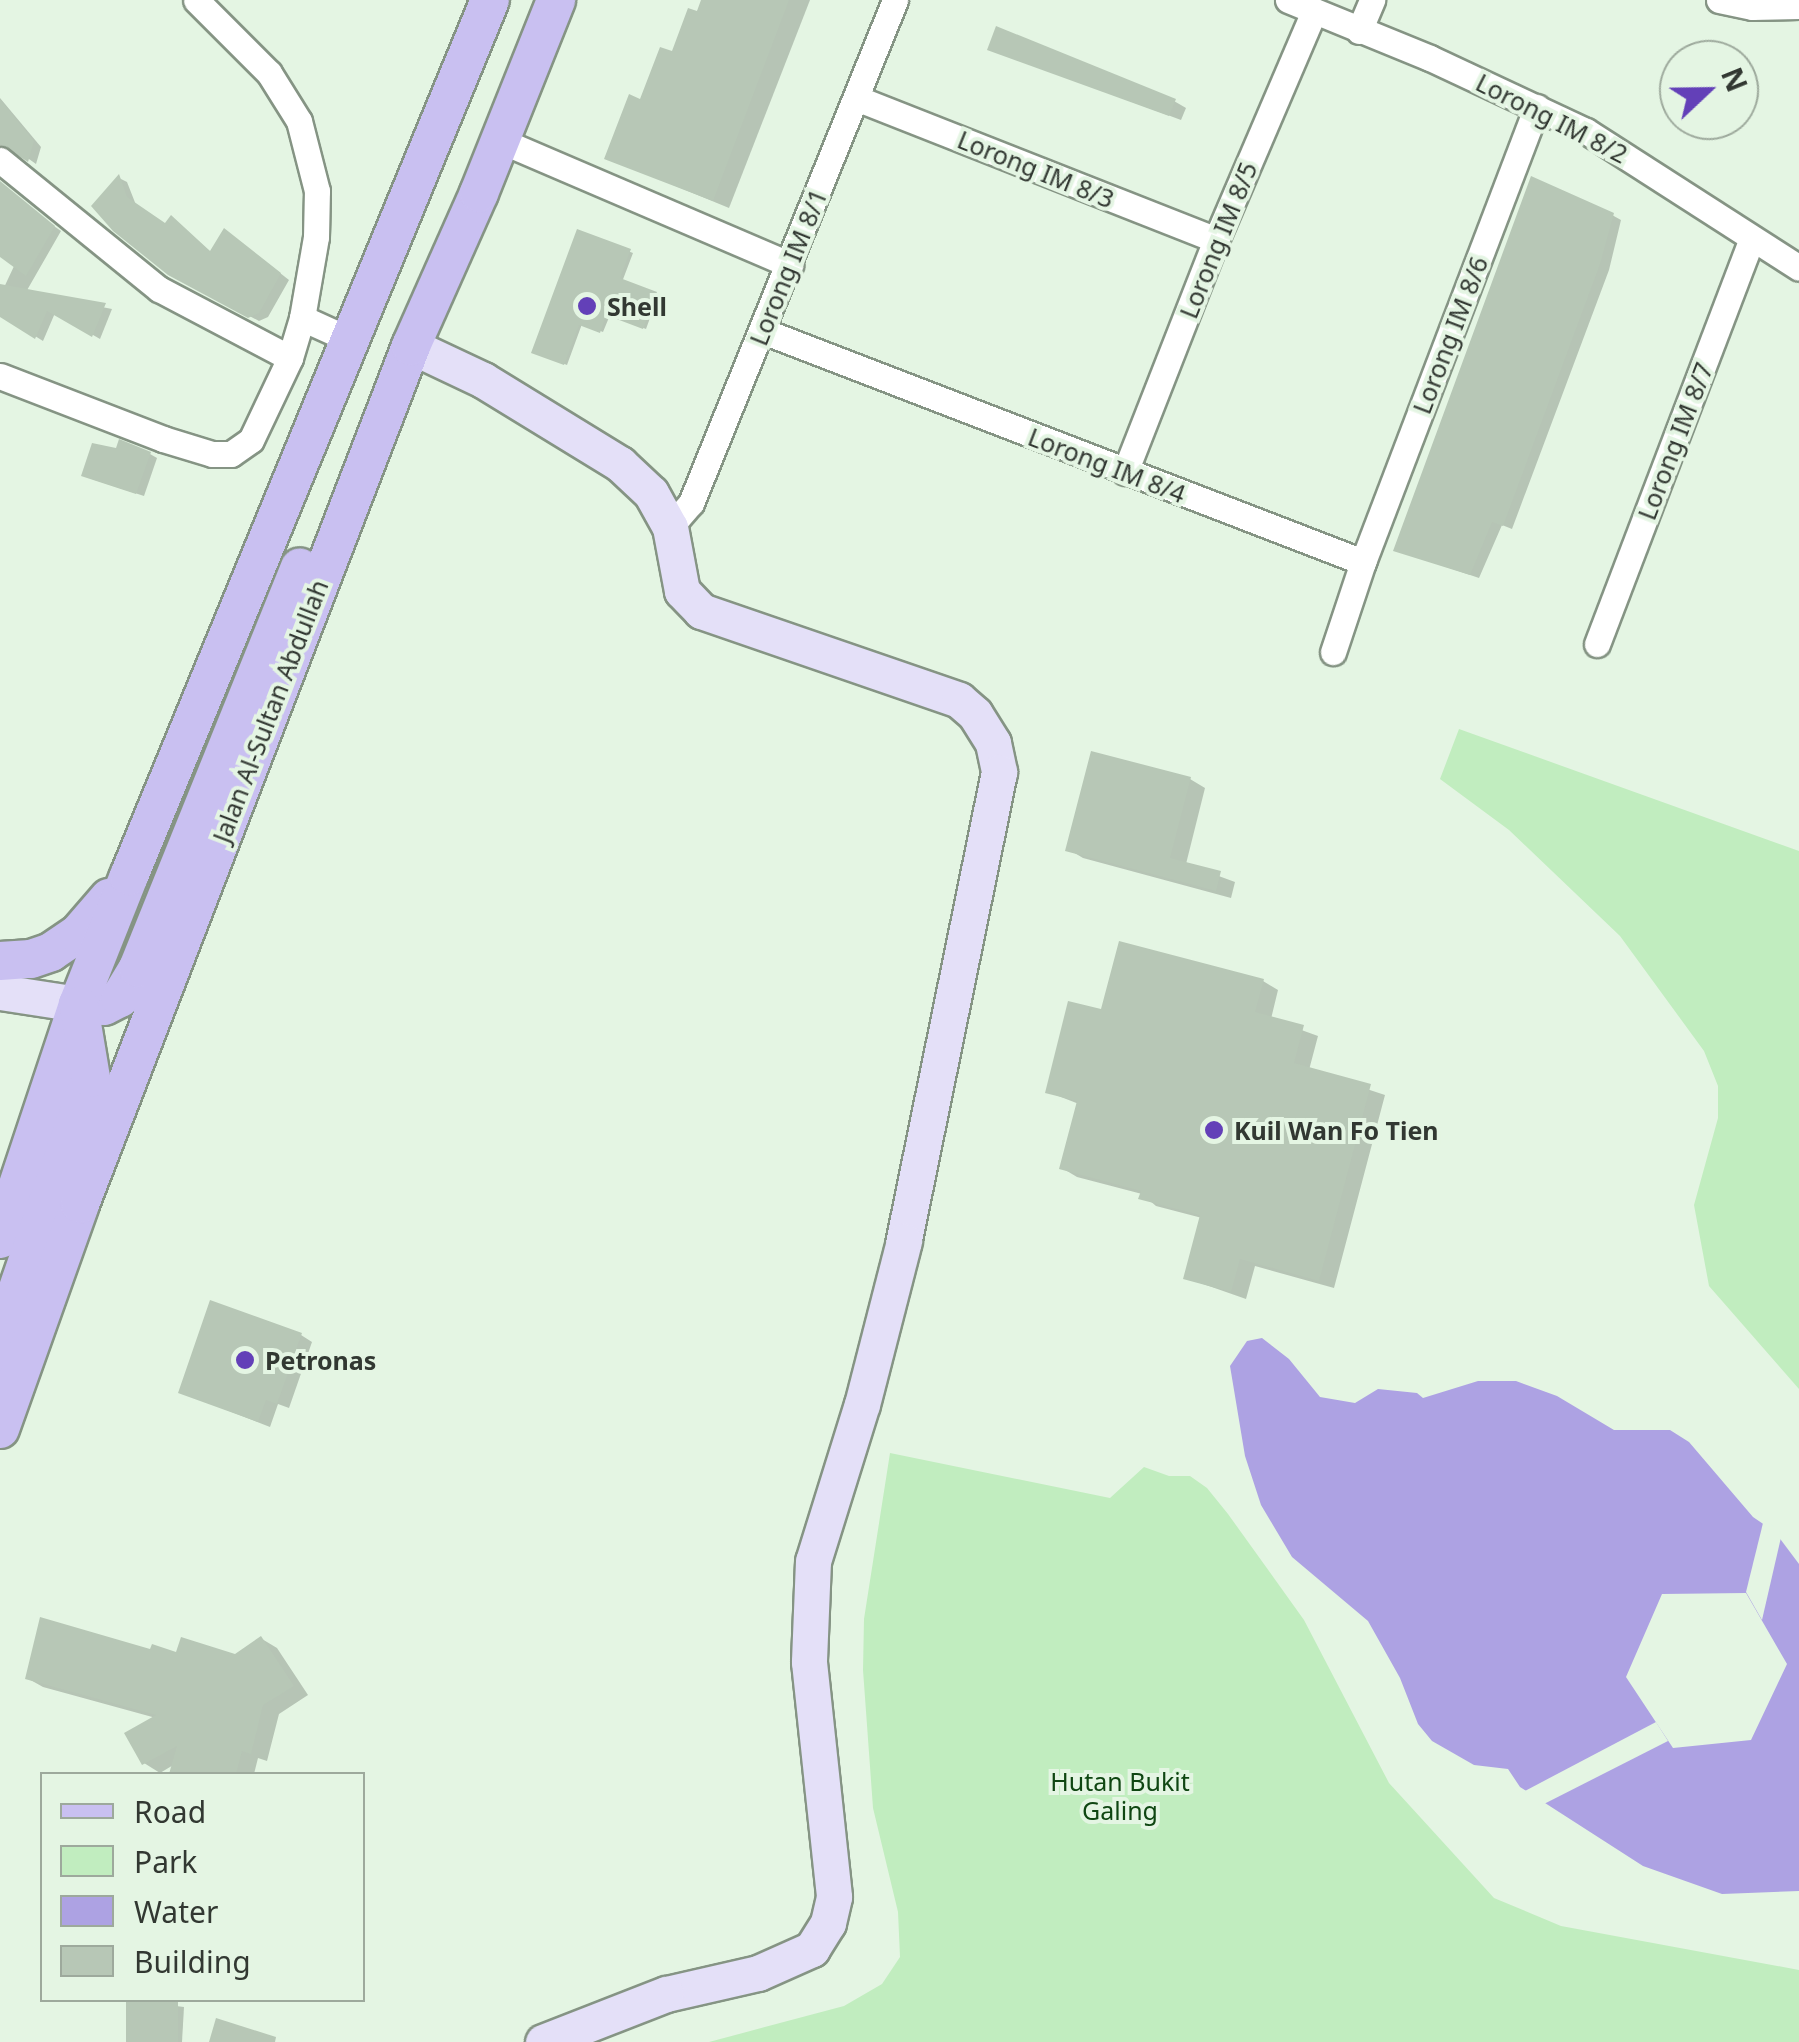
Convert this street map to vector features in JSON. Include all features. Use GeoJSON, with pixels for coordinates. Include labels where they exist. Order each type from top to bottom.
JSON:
{"type":"FeatureCollection","features":[{"type":"Feature","properties":{"kind":"main road"},"geometry":{"type":"LineString","coordinates":[[0,1240],[78,1004],[490,0]]}},
{"type":"Feature","properties":{"kind":"main road","name":"Jalan Al-Sultan Abdullah"},"geometry":{"type":"LineString","coordinates":[[0,1429],[80,1204],[412,346],[556,0]]}},
{"type":"Feature","properties":{"kind":"main road"},"geometry":{"type":"LineString","coordinates":[[78,1004],[104,1006],[120,998],[138,968],[311,541],[412,346]]}},
{"type":"Feature","properties":{"kind":"main road"},"geometry":{"type":"LineString","coordinates":[[0,960],[30,959],[52,952],[78,934],[129,876]]}},
{"type":"Feature","properties":{"kind":"main road"},"geometry":{"type":"LineString","coordinates":[[0,1354],[15,1297],[92,1078],[78,1004]]}},
{"type":"Feature","properties":{"kind":"street"},"geometry":{"type":"LineString","coordinates":[[0,376],[163,440],[231,454],[251,440],[290,358],[302,318],[316,237],[313,162],[299,121],[270,73],[196,0]]}},
{"type":"Feature","properties":{"kind":"street","name":"Lorong IM 8/1"},"geometry":{"type":"LineString","coordinates":[[670,528],[691,503],[895,0]]}},
{"type":"Feature","properties":{"kind":"street","name":"Lorong IM 8/2"},"geometry":{"type":"LineString","coordinates":[[1288,0],[1537,107],[1631,158],[1799,268]]}},
{"type":"Feature","properties":{"kind":"street"},"geometry":{"type":"LineString","coordinates":[[1359,30],[1372,0]]}},
{"type":"Feature","properties":{"kind":"street"},"geometry":{"type":"LineString","coordinates":[[1719,0],[1752,7],[1799,6]]}},
{"type":"Feature","properties":{"kind":"street","name":"Lorong IM 8/5"},"geometry":{"type":"LineString","coordinates":[[1126,472],[1216,240],[1314,11]]}},
{"type":"Feature","properties":{"kind":"street","name":"Lorong IM 8/3"},"geometry":{"type":"LineString","coordinates":[[856,98],[1216,240]]}},
{"type":"Feature","properties":{"kind":"street","name":"Lorong IM 8/6"},"geometry":{"type":"LineString","coordinates":[[1363,562],[1537,107]]}},
{"type":"Feature","properties":{"kind":"street"},"geometry":{"type":"LineString","coordinates":[[499,140],[790,265]]}},
{"type":"Feature","properties":{"kind":"street"},"geometry":{"type":"LineString","coordinates":[[0,160],[159,289],[290,358]]}},
{"type":"Feature","properties":{"kind":"street","name":"Lorong IM 8/7"},"geometry":{"type":"LineString","coordinates":[[1597,644],[1752,239]]}},
{"type":"Feature","properties":{"kind":"street"},"geometry":{"type":"LineString","coordinates":[[302,318],[352,341]]}},
{"type":"Feature","properties":{"kind":"street","name":"Lorong IM 8/4"},"geometry":{"type":"LineString","coordinates":[[763,331],[1363,562]]}},
{"type":"Feature","properties":{"kind":"street"},"geometry":{"type":"LineString","coordinates":[[412,346],[484,380],[620,464],[651,494],[670,528],[682,591],[701,611],[959,700],[975,714],[993,743],[999,772],[904,1241],[862,1404],[813,1560],[809,1662],[834,1897],[828,1923],[812,1949],[758,1973],[666,1994],[543,2042]]}},
{"type":"Feature","properties":{"kind":"street"},"geometry":{"type":"LineString","coordinates":[[1333,652],[1363,562]]}},
{"type":"Feature","properties":{"kind":"street"},"geometry":{"type":"LineString","coordinates":[[0,992],[78,1004]]}},
{"type":"Feature","properties":{"kind":"green space"},"geometry":{"type":"Polygon","coordinates":[[[1459,729],[1799,851],[1799,1389],[1709,1286],[1694,1205],[1718,1118],[1718,1086],[1704,1051],[1620,936],[1509,830],[1440,779],[1459,729]]]}},
{"type":"Feature","properties":{"kind":"green space","name":"Hutan Bukit Galing"},"geometry":{"type":"Polygon","coordinates":[[[890,1453],[1110,1498],[1144,1467],[1169,1476],[1190,1476],[1207,1488],[1228,1514],[1304,1620],[1389,1783],[1494,1898],[1561,1926],[1799,1970],[1799,2042],[709,2042],[844,2006],[882,1984],[900,1957],[898,1912],[873,1808],[863,1670],[864,1619],[890,1453]]]}},
{"type":"Feature","properties":{"kind":"water"},"geometry":{"type":"Polygon","coordinates":[[[1262,1338],[1289,1359],[1320,1397],[1355,1403],[1378,1389],[1417,1393],[1423,1398],[1478,1381],[1516,1381],[1557,1396],[1614,1430],[1670,1430],[1689,1442],[1753,1517],[1775,1532],[1799,1564],[1799,1891],[1722,1894],[1643,1866],[1520,1787],[1508,1769],[1474,1765],[1432,1741],[1418,1724],[1400,1678],[1368,1621],[1292,1557],[1261,1505],[1245,1456],[1230,1366],[1247,1341],[1262,1338]],[[1746,1593],[1662,1594],[1626,1677],[1673,1748],[1751,1740],[1787,1664],[1746,1593]]]}},
{"type":"Feature","properties":{"kind":"pier"},"geometry":{"type":"Polygon","coordinates":[[[1764,1519],[1782,1533],[1762,1620],[1746,1592],[1764,1519]]]}},
{"type":"Feature","properties":{"kind":"pier"},"geometry":{"type":"Polygon","coordinates":[[[1656,1722],[1668,1741],[1540,1806],[1521,1793],[1656,1722]]]}},
{"type":"Feature","properties":{"kind":"building"},"geometry":{"type":"Polygon","coordinates":[[[701,0],[789,0],[713,201],[604,159],[629,94],[640,99],[660,47],[672,51],[688,8],[697,11],[701,0]]]}},
{"type":"Feature","properties":{"kind":"building"},"geometry":{"type":"Polygon","coordinates":[[[996,26],[1176,99],[1169,116],[987,50],[996,26]]]}},
{"type":"Feature","properties":{"kind":"building"},"geometry":{"type":"Polygon","coordinates":[[[0,99],[34,141],[28,162],[0,144],[0,99]]]}},
{"type":"Feature","properties":{"kind":"building"},"geometry":{"type":"Polygon","coordinates":[[[119,174],[127,197],[165,223],[171,215],[210,251],[224,228],[281,273],[259,313],[248,318],[168,275],[113,231],[91,206],[119,174]]]}},
{"type":"Feature","properties":{"kind":"building"},"geometry":{"type":"Polygon","coordinates":[[[1531,176],[1614,213],[1600,264],[1503,526],[1492,522],[1470,575],[1393,551],[1531,176]]]}},
{"type":"Feature","properties":{"kind":"building"},"geometry":{"type":"Polygon","coordinates":[[[0,181],[55,226],[26,276],[0,257],[0,181]]]}},
{"type":"Feature","properties":{"kind":"building"},"geometry":{"type":"Polygon","coordinates":[[[577,229],[631,249],[620,278],[657,292],[643,329],[606,315],[600,333],[579,325],[564,365],[531,353],[577,229]]]}},
{"type":"Feature","properties":{"kind":"building"},"geometry":{"type":"Polygon","coordinates":[[[0,284],[106,303],[92,337],[47,311],[35,339],[0,317],[0,284]]]}},
{"type":"Feature","properties":{"kind":"building"},"geometry":{"type":"Polygon","coordinates":[[[119,439],[151,452],[136,494],[81,476],[92,443],[116,448],[119,439]]]}},
{"type":"Feature","properties":{"kind":"building"},"geometry":{"type":"Polygon","coordinates":[[[1091,751],[1191,777],[1170,858],[1221,871],[1216,891],[1065,851],[1091,751]]]}},
{"type":"Feature","properties":{"kind":"building","name":"Kuil Wan Fo Tien"},"geometry":{"type":"Polygon","coordinates":[[[1119,941],[1264,979],[1255,1012],[1304,1025],[1294,1063],[1371,1084],[1319,1281],[1240,1259],[1231,1292],[1183,1279],[1200,1215],[1138,1199],[1141,1191],[1059,1169],[1077,1101],[1045,1093],[1068,1001],[1101,1009],[1119,941]]]}},
{"type":"Feature","properties":{"kind":"building"},"geometry":{"type":"Polygon","coordinates":[[[210,1300],[302,1333],[277,1404],[266,1400],[258,1422],[178,1393],[210,1300]]]}},
{"type":"Feature","properties":{"kind":"building"},"geometry":{"type":"Polygon","coordinates":[[[40,1617],[150,1649],[152,1644],[176,1652],[181,1637],[235,1654],[261,1636],[294,1686],[263,1705],[251,1754],[242,1751],[237,1772],[170,1772],[177,1746],[142,1765],[124,1733],[156,1715],[25,1679],[40,1617]]]}},
{"type":"Feature","properties":{"kind":"building"},"geometry":{"type":"Polygon","coordinates":[[[126,2002],[178,2002],[178,2042],[126,2042],[126,2002]]]}},
{"type":"Feature","properties":{"kind":"building"},"geometry":{"type":"Polygon","coordinates":[[[216,2018],[276,2037],[275,2042],[209,2042],[216,2018]]]}},
{"type":"Feature","properties":{"kind":"place","name":"Shell"},"geometry":{"type":"Point","coordinates":[587,306]}},
{"type":"Feature","properties":{"kind":"place","name":"Kuil Wan Fo Tien"},"geometry":{"type":"Point","coordinates":[1214,1130]}},
{"type":"Feature","properties":{"kind":"place","name":"Petronas"},"geometry":{"type":"Point","coordinates":[245,1360]}}]}
